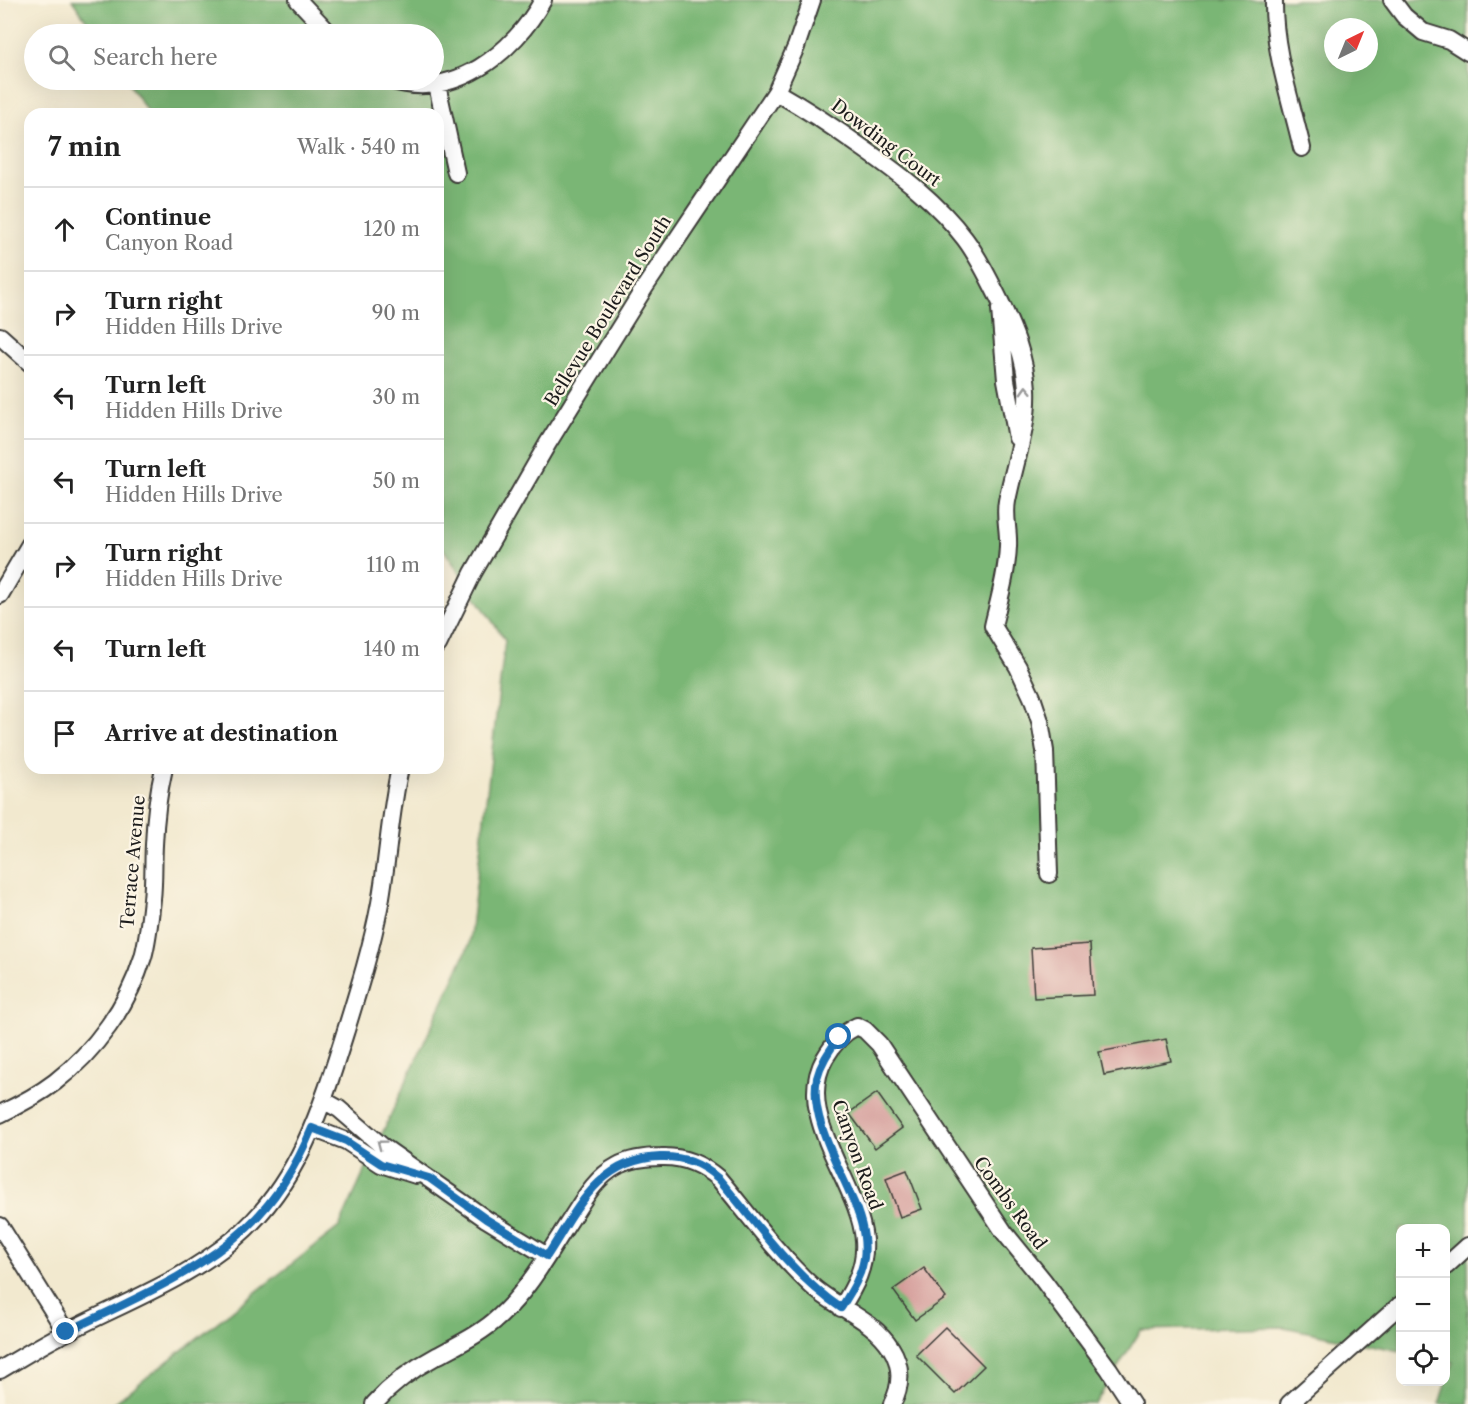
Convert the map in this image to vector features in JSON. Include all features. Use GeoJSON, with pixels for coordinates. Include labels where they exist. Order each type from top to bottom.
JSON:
{"type":"FeatureCollection","features":[{"type":"Feature","properties":{"kind":"street"},"geometry":{"type":"LineString","coordinates":[[298,0],[321,24]]}},
{"type":"Feature","properties":{"kind":"street"},"geometry":{"type":"LineString","coordinates":[[444,83],[461,78],[496,56],[527,24],[543,0]]}},
{"type":"Feature","properties":{"kind":"street","name":"Bellevue Boulevard South"},"geometry":{"type":"LineString","coordinates":[[444,633],[473,573],[548,443],[645,287],[776,92],[796,47],[812,0]]}},
{"type":"Feature","properties":{"kind":"street"},"geometry":{"type":"LineString","coordinates":[[1274,0],[1274,20],[1279,50],[1302,148]]}},
{"type":"Feature","properties":{"kind":"street"},"geometry":{"type":"LineString","coordinates":[[1392,0],[1404,16],[1423,32],[1449,40],[1468,51]]}},
{"type":"Feature","properties":{"kind":"street"},"geometry":{"type":"LineString","coordinates":[[438,90],[442,108]]}},
{"type":"Feature","properties":{"kind":"street","name":"Dowding Court"},"geometry":{"type":"LineString","coordinates":[[776,92],[813,113],[926,195],[965,239],[979,259],[999,299],[1006,380],[1018,447],[1006,502],[1005,517],[1008,531],[1006,562],[993,626],[1018,667],[1040,721],[1045,751],[1049,874]]}},
{"type":"Feature","properties":{"kind":"street"},"geometry":{"type":"LineString","coordinates":[[444,117],[456,173]]}},
{"type":"Feature","properties":{"kind":"street"},"geometry":{"type":"LineString","coordinates":[[0,336],[24,358]]}},
{"type":"Feature","properties":{"kind":"street"},"geometry":{"type":"LineString","coordinates":[[0,595],[24,554]]}},
{"type":"Feature","properties":{"kind":"street","name":"Terrace Avenue"},"geometry":{"type":"LineString","coordinates":[[0,1114],[55,1082],[76,1063],[98,1040],[114,1018],[130,989],[143,957],[148,931],[153,897],[157,801],[163,774]]}},
{"type":"Feature","properties":{"kind":"street"},"geometry":{"type":"LineString","coordinates":[[0,1370],[66,1332],[182,1273],[232,1240],[249,1225],[280,1189],[298,1160],[323,1100],[361,982],[373,939],[399,774]]}},
{"type":"Feature","properties":{"kind":"street","name":"Canyon Road"},"geometry":{"type":"LineString","coordinates":[[841,1308],[861,1272],[864,1256],[862,1222],[819,1117],[815,1095],[817,1079],[830,1050],[839,1037],[857,1026]]}},
{"type":"Feature","properties":{"kind":"street","name":"Combs Road"},"geometry":{"type":"LineString","coordinates":[[857,1026],[865,1030],[879,1044],[1004,1232],[1043,1280],[1132,1404]]}},
{"type":"Feature","properties":{"kind":"street"},"geometry":{"type":"LineString","coordinates":[[323,1100],[339,1109],[382,1146],[486,1219],[547,1256]]}},
{"type":"Feature","properties":{"kind":"street"},"geometry":{"type":"LineString","coordinates":[[312,1128],[346,1141],[381,1164],[429,1178]]}},
{"type":"Feature","properties":{"kind":"street"},"geometry":{"type":"LineString","coordinates":[[374,1404],[415,1369],[484,1330],[501,1316],[529,1284],[582,1202],[605,1175],[632,1161],[651,1157],[681,1158],[707,1168],[719,1179],[801,1276],[827,1299],[870,1326],[881,1336],[894,1352],[900,1372],[899,1385],[892,1404]]}},
{"type":"Feature","properties":{"kind":"street"},"geometry":{"type":"LineString","coordinates":[[0,1226],[66,1332]]}},
{"type":"Feature","properties":{"kind":"street"},"geometry":{"type":"LineString","coordinates":[[1450,1262],[1468,1246]]}},
{"type":"Feature","properties":{"kind":"street"},"geometry":{"type":"LineString","coordinates":[[1289,1404],[1396,1309]]}},
{"type":"Feature","properties":{"kind":"green space"},"geometry":{"type":"Polygon","coordinates":[[[72,0],[1468,0],[1468,1404],[1440,1404],[1446,1386],[1450,1386],[1453,1362],[1450,1361],[1450,1224],[1396,1224],[1396,1350],[1284,1327],[1141,1330],[1095,1404],[113,1404],[339,1227],[469,945],[505,640],[444,550],[444,108],[145,108],[133,90],[444,90],[444,24],[89,24],[72,0]]]}},
{"type":"Feature","properties":{"kind":"building"},"geometry":{"type":"Polygon","coordinates":[[[1090,944],[1093,995],[1034,998],[1031,948],[1090,944]]]}},
{"type":"Feature","properties":{"kind":"building"},"geometry":{"type":"Polygon","coordinates":[[[1166,1039],[1171,1061],[1104,1075],[1099,1052],[1166,1039]]]}},
{"type":"Feature","properties":{"kind":"building"},"geometry":{"type":"Polygon","coordinates":[[[877,1093],[902,1128],[875,1148],[849,1113],[877,1093]]]}},
{"type":"Feature","properties":{"kind":"building"},"geometry":{"type":"Polygon","coordinates":[[[907,1170],[922,1209],[900,1217],[886,1178],[907,1170]]]}},
{"type":"Feature","properties":{"kind":"building"},"geometry":{"type":"Polygon","coordinates":[[[924,1268],[946,1298],[915,1320],[893,1290],[924,1268]]]}},
{"type":"Feature","properties":{"kind":"building"},"geometry":{"type":"Polygon","coordinates":[[[945,1327],[984,1366],[955,1394],[916,1355],[945,1327]]]}},
{"type":"Feature","properties":{"kind":"route"},"geometry":{"type":"LineString","coordinates":[[66,1332],[133,1300],[182,1273],[232,1240],[265,1208],[280,1189],[303,1151],[312,1128],[346,1141],[381,1164],[429,1178],[486,1219],[547,1256],[593,1186],[617,1167],[651,1157],[681,1158],[694,1162],[707,1168],[719,1179],[801,1276],[841,1308],[861,1272],[864,1256],[862,1222],[819,1117],[815,1095],[822,1064],[839,1037]]}}]}
